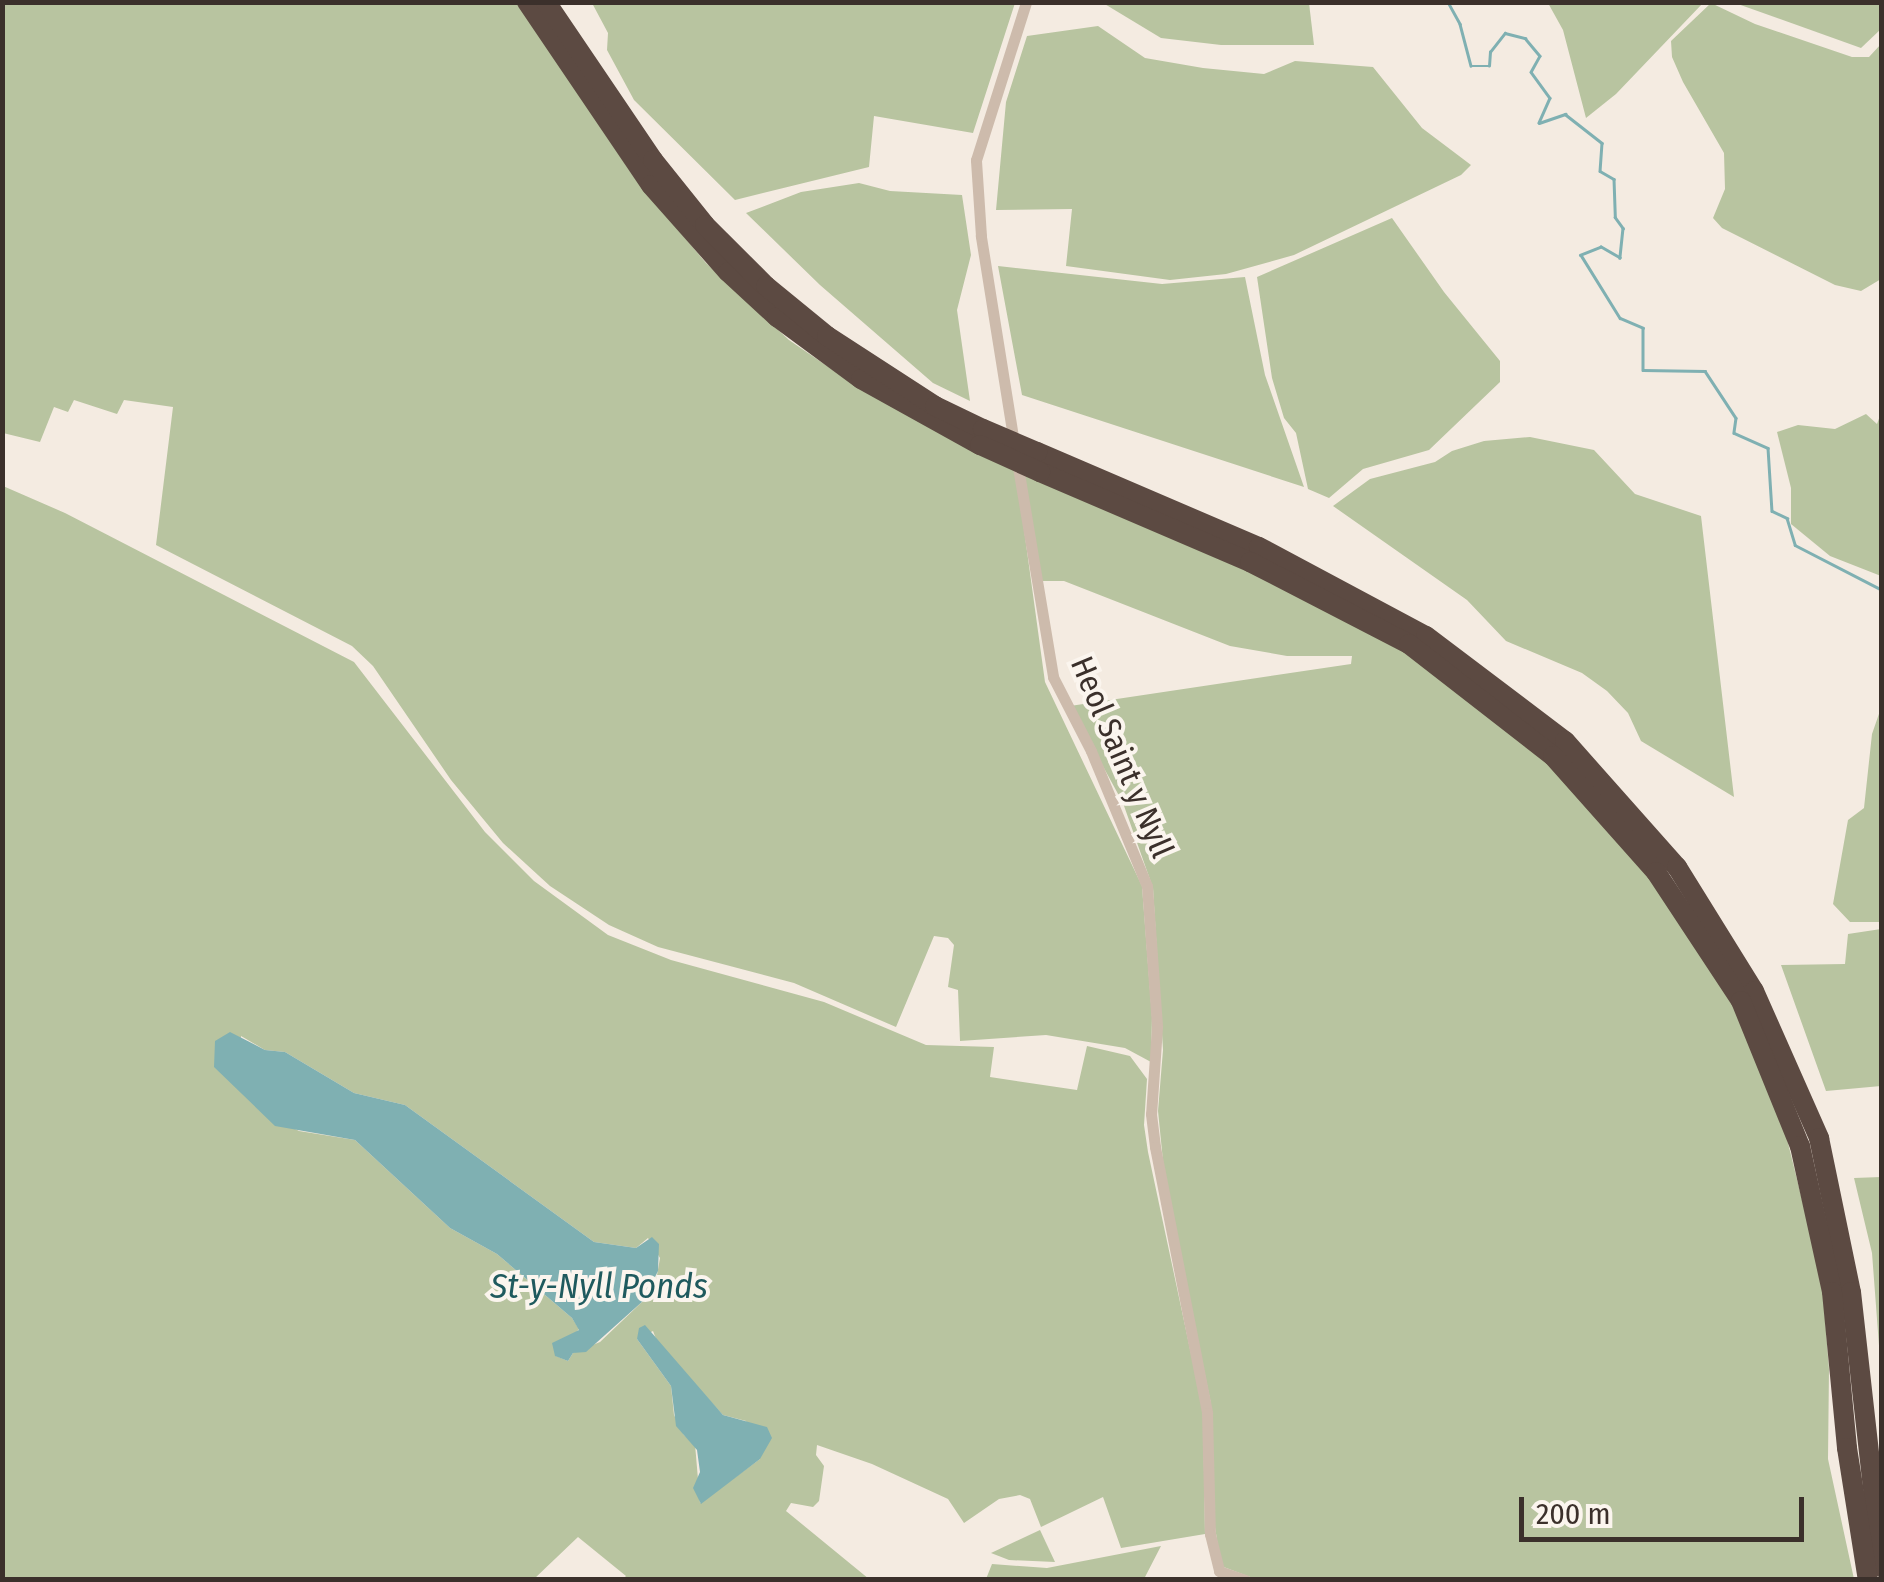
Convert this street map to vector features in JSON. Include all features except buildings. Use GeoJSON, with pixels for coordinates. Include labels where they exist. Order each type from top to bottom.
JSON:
{"type":"FeatureCollection","features":[{"type":"Feature","properties":{"kind":"highway"},"geometry":{"type":"LineString","coordinates":[[527,2],[651,185],[728,272],[777,317],[860,379],[1250,562],[1409,644],[1553,756],[1656,872],[1741,1001],[1800,1146],[1832,1292],[1847,1448],[1868,1580]]}},
{"type":"Feature","properties":{"kind":"highway"},"geometry":{"type":"LineString","coordinates":[[546,2],[606,95],[705,225],[766,286],[827,336],[981,437]]}},
{"type":"Feature","properties":{"kind":"highway"},"geometry":{"type":"LineString","coordinates":[[557,2],[606,95]]}},
{"type":"Feature","properties":{"kind":"highway"},"geometry":{"type":"LineString","coordinates":[[1038,462],[1258,546],[1426,636],[1565,741],[1678,868],[1754,990],[1819,1138],[1851,1292],[1882,1567]]}},
{"type":"Feature","properties":{"kind":"street","name":"Heol Saint y Nyll"},"geometry":{"type":"LineString","coordinates":[[1026,2],[976,160],[982,236],[1053,677],[1090,751],[1147,886],[1158,1027],[1151,1114],[1155,1147],[1207,1413],[1210,1534],[1219,1570],[1245,1580]]}},
{"type":"Feature","properties":{"kind":"green space"},"geometry":{"type":"Polygon","coordinates":[[[3,3],[517,3],[634,177],[706,263],[789,340],[862,390],[1016,471],[1045,682],[1142,886],[1152,1017],[1151,1062],[1125,1048],[1046,1035],[960,1041],[958,990],[948,987],[954,945],[948,938],[934,936],[896,1027],[794,983],[658,947],[609,925],[550,886],[503,843],[451,780],[373,666],[352,646],[156,545],[173,407],[124,400],[117,414],[74,400],[68,412],[54,407],[40,442],[3,433],[3,3]]]}},
{"type":"Feature","properties":{"kind":"green space"},"geometry":{"type":"Polygon","coordinates":[[[592,3],[1015,3],[973,133],[874,116],[869,167],[735,200],[634,100],[607,50],[608,33],[592,3]]]}},
{"type":"Feature","properties":{"kind":"green space"},"geometry":{"type":"Polygon","coordinates":[[[1103,3],[1309,3],[1314,45],[1221,45],[1161,38],[1103,3]]]}},
{"type":"Feature","properties":{"kind":"green space"},"geometry":{"type":"Polygon","coordinates":[[[1548,3],[1703,3],[1616,94],[1586,118],[1563,30],[1548,3]]]}},
{"type":"Feature","properties":{"kind":"green space"},"geometry":{"type":"Polygon","coordinates":[[[1711,3],[1755,24],[1852,57],[1869,57],[1881,44],[1881,279],[1861,291],[1835,285],[1722,228],[1713,218],[1725,189],[1724,153],[1683,82],[1672,57],[1671,41],[1711,3]]]}},
{"type":"Feature","properties":{"kind":"green space"},"geometry":{"type":"Polygon","coordinates":[[[1735,3],[1881,3],[1881,29],[1861,48],[1735,3]]]}},
{"type":"Feature","properties":{"kind":"green space"},"geometry":{"type":"Polygon","coordinates":[[[1098,26],[1145,58],[1203,68],[1264,74],[1295,61],[1373,67],[1422,128],[1471,165],[1461,175],[1294,255],[1226,274],[1170,280],[1066,266],[1072,209],[996,210],[1006,102],[1027,36],[1098,26]]]}},
{"type":"Feature","properties":{"kind":"green space"},"geometry":{"type":"Polygon","coordinates":[[[859,183],[890,191],[962,195],[971,255],[957,310],[970,401],[933,383],[820,285],[746,213],[801,192],[859,183]]]}},
{"type":"Feature","properties":{"kind":"green space"},"geometry":{"type":"Polygon","coordinates":[[[1392,218],[1444,292],[1500,361],[1500,382],[1429,450],[1363,469],[1329,498],[1308,489],[1296,433],[1284,418],[1272,378],[1257,277],[1392,218]]]}},
{"type":"Feature","properties":{"kind":"green space"},"geometry":{"type":"Polygon","coordinates":[[[998,266],[1162,284],[1245,277],[1265,375],[1304,487],[1022,395],[998,266]]]}},
{"type":"Feature","properties":{"kind":"green space"},"geometry":{"type":"Polygon","coordinates":[[[1881,413],[1881,576],[1830,556],[1791,524],[1791,488],[1777,432],[1798,425],[1835,429],[1866,414],[1877,424],[1881,413]]]}},
{"type":"Feature","properties":{"kind":"green space"},"geometry":{"type":"Polygon","coordinates":[[[1530,437],[1594,450],[1635,494],[1701,516],[1734,797],[1641,741],[1628,713],[1607,691],[1582,673],[1506,641],[1467,600],[1333,506],[1370,479],[1435,462],[1452,451],[1484,441],[1530,437]]]}},
{"type":"Feature","properties":{"kind":"green space"},"geometry":{"type":"Polygon","coordinates":[[[1022,473],[1358,615],[1555,761],[1655,874],[1710,961],[1752,1044],[1787,1139],[1822,1280],[1829,1369],[1828,1459],[1854,1579],[1258,1580],[1221,1566],[1211,1501],[1211,1404],[1165,1181],[1158,1111],[1163,1050],[1153,888],[1123,803],[1070,706],[1351,664],[1352,656],[1287,656],[1230,646],[1064,581],[1040,581],[1022,473]]]}},
{"type":"Feature","properties":{"kind":"green space"},"geometry":{"type":"Polygon","coordinates":[[[3,486],[65,513],[354,662],[485,832],[534,881],[608,935],[671,960],[824,1002],[926,1045],[994,1047],[990,1077],[1077,1090],[1087,1046],[1130,1056],[1147,1079],[1144,1125],[1148,1152],[1203,1410],[1205,1534],[1121,1548],[1103,1497],[1041,1527],[1030,1499],[1020,1495],[999,1499],[964,1523],[948,1499],[872,1464],[817,1445],[816,1455],[824,1466],[819,1501],[813,1507],[791,1503],[786,1511],[869,1579],[623,1579],[626,1576],[578,1537],[534,1579],[3,1580],[3,486]],[[241,1036],[240,1088],[259,1110],[299,1131],[355,1140],[450,1228],[497,1254],[572,1318],[579,1329],[556,1356],[568,1361],[573,1353],[600,1342],[643,1301],[656,1281],[660,1258],[648,1238],[636,1248],[594,1242],[405,1105],[354,1093],[285,1052],[265,1050],[241,1036]],[[653,1331],[637,1339],[671,1386],[674,1415],[684,1435],[695,1444],[700,1503],[760,1459],[746,1421],[723,1415],[658,1344],[653,1331]]]}},
{"type":"Feature","properties":{"kind":"green space"},"geometry":{"type":"Polygon","coordinates":[[[1881,708],[1881,922],[1850,922],[1833,904],[1848,820],[1864,808],[1872,734],[1881,708]]]}},
{"type":"Feature","properties":{"kind":"green space"},"geometry":{"type":"Polygon","coordinates":[[[1881,929],[1881,1086],[1826,1091],[1781,965],[1845,964],[1848,934],[1881,929]]]}},
{"type":"Feature","properties":{"kind":"green space"},"geometry":{"type":"Polygon","coordinates":[[[1882,1177],[1881,1372],[1872,1253],[1854,1178],[1882,1177]]]}},
{"type":"Feature","properties":{"kind":"green space"},"geometry":{"type":"Polygon","coordinates":[[[1040,1530],[1055,1562],[1009,1560],[991,1553],[1040,1530]]]}},
{"type":"Feature","properties":{"kind":"green space"},"geometry":{"type":"Polygon","coordinates":[[[1161,1546],[1144,1579],[986,1579],[992,1564],[1047,1568],[1161,1546]]]}},
{"type":"Feature","properties":{"kind":"water","name":"St-y-Nyll Ponds"},"geometry":{"type":"Polygon","coordinates":[[[230,1032],[265,1050],[285,1052],[354,1093],[405,1105],[594,1242],[636,1248],[652,1237],[659,1244],[658,1271],[643,1301],[586,1352],[573,1353],[568,1361],[555,1356],[552,1343],[579,1330],[572,1318],[497,1254],[450,1228],[355,1140],[275,1126],[214,1067],[215,1041],[230,1032]]]}},
{"type":"Feature","properties":{"kind":"water","name":"St-y-Nyll Ponds"},"geometry":{"type":"Polygon","coordinates":[[[645,1325],[723,1415],[767,1427],[772,1438],[760,1459],[701,1504],[693,1488],[700,1472],[697,1450],[676,1426],[671,1386],[637,1339],[639,1328],[645,1325]]]}},
{"type":"Feature","properties":{"kind":"waterway"},"geometry":{"type":"LineString","coordinates":[[1448,2],[1460,24],[1471,66],[1489,66],[1490,52],[1505,33],[1525,38],[1540,56],[1531,72],[1550,98],[1539,123],[1565,114],[1602,143],[1600,171],[1614,179],[1615,217],[1623,228],[1620,258],[1601,247],[1581,255],[1620,318],[1643,328],[1643,370],[1705,371],[1736,418],[1734,433],[1768,448],[1772,511],[1787,518],[1795,545],[1882,590]]}}]}
